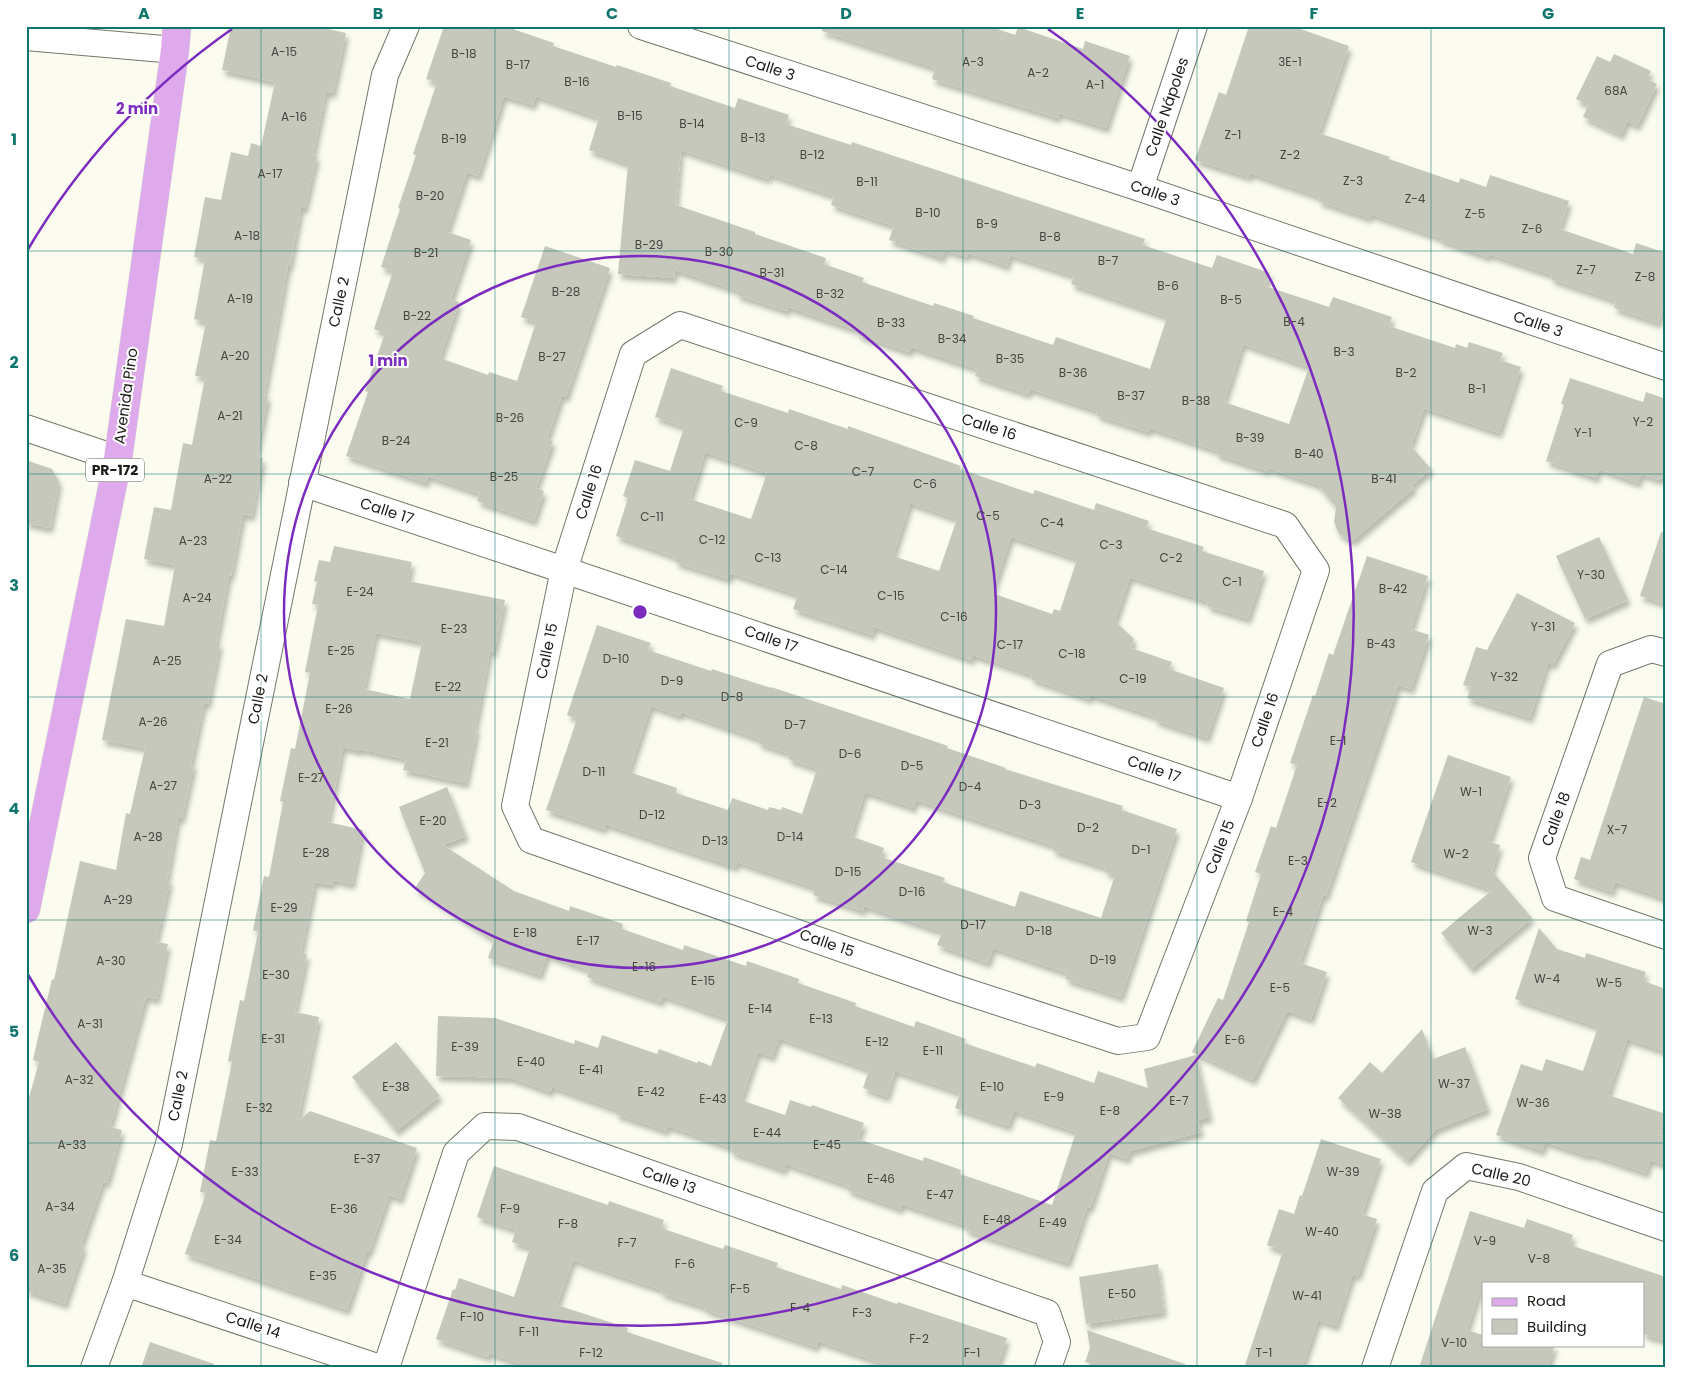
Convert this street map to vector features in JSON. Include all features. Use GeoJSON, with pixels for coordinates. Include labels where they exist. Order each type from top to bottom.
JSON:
{"type":"FeatureCollection","features":[{"type":"Feature","properties":{"kind":"main road","name":"Avenida Pino"},"geometry":{"type":"LineString","coordinates":[[26,909],[31,866],[118,459],[176,38]]}},
{"type":"Feature","properties":{"kind":"street","name":"Calle 2"},"geometry":{"type":"LineString","coordinates":[[94,1368],[125,1283],[169,1144],[385,75],[406,26]]}},
{"type":"Feature","properties":{"kind":"street","name":"Calle 3"},"geometry":{"type":"LineString","coordinates":[[642,26],[1140,188],[1666,367]]}},
{"type":"Feature","properties":{"kind":"street","name":"Calle Nápoles"},"geometry":{"type":"LineString","coordinates":[[1140,188],[1194,26]]}},
{"type":"Feature","properties":{"kind":"street"},"geometry":{"type":"LineString","coordinates":[[26,37],[176,38]]}},
{"type":"Feature","properties":{"kind":"street","name":"Calle 16"},"geometry":{"type":"LineString","coordinates":[[564,570],[633,354],[680,325],[1285,526],[1316,570],[1239,798]]}},
{"type":"Feature","properties":{"kind":"street"},"geometry":{"type":"LineString","coordinates":[[26,428],[118,459]]}},
{"type":"Feature","properties":{"kind":"street","name":"Calle 17"},"geometry":{"type":"LineString","coordinates":[[302,483],[1239,798]]}},
{"type":"Feature","properties":{"kind":"street","name":"Calle 15"},"geometry":{"type":"LineString","coordinates":[[564,570],[515,806],[531,840],[955,988],[1118,1041],[1147,1037],[1239,798]]}},
{"type":"Feature","properties":{"kind":"street","name":"Calle 18"},"geometry":{"type":"LineString","coordinates":[[1666,654],[1651,648],[1610,664],[1542,858],[1556,898],[1666,936]]}},
{"type":"Feature","properties":{"kind":"street","name":"Calle 13"},"geometry":{"type":"LineString","coordinates":[[386,1368],[456,1153],[485,1126],[518,1127],[1047,1313],[1057,1342],[1048,1368]]}},
{"type":"Feature","properties":{"kind":"street","name":"Calle 20"},"geometry":{"type":"LineString","coordinates":[[1376,1368],[1434,1191],[1466,1166],[1519,1177],[1666,1228]]}},
{"type":"Feature","properties":{"kind":"street","name":"Calle 14"},"geometry":{"type":"LineString","coordinates":[[125,1283],[380,1368]]}},
{"type":"Feature","properties":{"kind":"building"},"geometry":{"type":"Polygon","coordinates":[[[231,26],[315,26],[346,33],[333,93],[326,92],[313,155],[317,156],[305,208],[301,208],[290,266],[288,266],[264,395],[268,396],[256,457],[263,458],[252,516],[243,514],[216,643],[220,643],[208,704],[204,703],[191,764],[194,764],[182,818],[178,818],[167,880],[170,881],[156,942],[168,944],[157,999],[146,997],[110,1127],[122,1130],[107,1183],[103,1182],[81,1245],[84,1247],[65,1304],[26,1291],[26,1108],[39,1062],[33,1060],[52,979],[54,980],[80,861],[116,870],[126,813],[130,814],[145,748],[102,740],[126,619],[164,626],[175,565],[144,559],[154,507],[171,510],[183,443],[192,445],[205,377],[195,376],[206,322],[194,319],[205,259],[194,257],[205,197],[221,200],[231,152],[248,156],[251,143],[261,146],[275,82],[222,70],[231,26]]]}},
{"type":"Feature","properties":{"kind":"building"},"geometry":{"type":"Polygon","coordinates":[[[444,26],[504,26],[554,43],[553,46],[671,83],[670,86],[735,108],[738,98],[789,115],[786,124],[851,145],[852,142],[1145,239],[1143,245],[1212,268],[1217,255],[1270,273],[1265,286],[1329,307],[1333,297],[1392,317],[1389,326],[1455,348],[1456,344],[1467,348],[1469,342],[1503,353],[1500,360],[1521,367],[1499,433],[1424,408],[1411,446],[1431,469],[1412,485],[1414,488],[1352,541],[1339,534],[1334,522],[1336,507],[1318,485],[1268,468],[1267,471],[1216,454],[1217,451],[1150,428],[1148,432],[1096,415],[1097,411],[1030,389],[1028,394],[975,376],[977,369],[911,347],[909,352],[858,335],[859,331],[788,307],[787,311],[737,295],[738,291],[675,270],[674,278],[618,274],[628,164],[589,150],[599,118],[536,96],[533,105],[504,96],[478,176],[467,172],[447,232],[471,240],[451,299],[459,302],[440,358],[488,375],[489,372],[517,381],[536,322],[521,317],[545,246],[610,268],[566,397],[562,395],[547,439],[553,441],[536,488],[544,491],[534,521],[477,501],[480,494],[428,476],[426,483],[346,456],[368,392],[365,391],[385,333],[374,329],[393,271],[381,267],[416,155],[413,154],[437,82],[426,79],[444,26]],[[681,150],[676,205],[826,258],[824,264],[864,278],[862,282],[933,306],[934,303],[974,316],[973,318],[1053,345],[1056,337],[1150,369],[1167,317],[1071,284],[1074,276],[1010,255],[1007,266],[968,253],[967,257],[945,250],[942,258],[889,240],[894,226],[831,205],[834,196],[769,174],[768,179],[681,150]],[[1243,344],[1224,402],[1289,424],[1309,367],[1243,344]]]}},
{"type":"Feature","properties":{"kind":"building"},"geometry":{"type":"Polygon","coordinates":[[[823,26],[989,26],[1015,35],[1018,27],[1083,49],[1085,41],[1130,56],[1106,128],[1059,113],[1058,118],[932,79],[935,68],[822,31],[823,26]]]}},
{"type":"Feature","properties":{"kind":"building"},"geometry":{"type":"Polygon","coordinates":[[[1249,26],[1292,26],[1349,46],[1319,133],[1459,183],[1460,178],[1486,187],[1490,175],[1569,201],[1560,229],[1633,254],[1636,243],[1666,253],[1666,301],[1658,323],[1614,308],[1616,301],[1551,279],[1552,275],[1489,254],[1488,257],[1370,214],[1369,218],[1318,201],[1320,197],[1250,173],[1249,177],[1195,160],[1219,92],[1226,95],[1249,26]]]}},
{"type":"Feature","properties":{"kind":"building"},"geometry":{"type":"Polygon","coordinates":[[[1614,54],[1651,71],[1647,79],[1657,84],[1637,126],[1627,121],[1621,135],[1583,117],[1588,105],[1576,99],[1597,56],[1610,62],[1614,54]]]}},
{"type":"Feature","properties":{"kind":"building"},"geometry":{"type":"Polygon","coordinates":[[[671,368],[723,386],[721,391],[788,413],[789,409],[848,429],[848,426],[961,466],[960,469],[1033,494],[1035,490],[1094,510],[1096,503],[1149,521],[1146,528],[1204,547],[1202,551],[1264,571],[1248,619],[1207,606],[1208,602],[1130,577],[1115,621],[1134,639],[1131,648],[1172,662],[1169,669],[1224,688],[1207,738],[1154,720],[1156,717],[1091,695],[1089,699],[1031,679],[1032,675],[973,655],[971,660],[874,627],[872,635],[793,609],[798,595],[731,573],[728,579],[675,562],[676,557],[616,536],[628,498],[623,496],[635,460],[670,471],[684,427],[655,417],[671,368]],[[705,452],[690,499],[751,519],[767,473],[705,452]],[[910,503],[893,556],[939,571],[957,519],[910,503]],[[1011,537],[992,593],[1052,614],[1054,609],[1060,611],[1077,559],[1011,537]]]}},
{"type":"Feature","properties":{"kind":"building"},"geometry":{"type":"Polygon","coordinates":[[[1570,378],[1643,402],[1646,392],[1666,399],[1666,480],[1660,478],[1659,480],[1641,474],[1638,483],[1599,469],[1596,478],[1546,461],[1564,405],[1561,404],[1570,378]]]}},
{"type":"Feature","properties":{"kind":"building"},"geometry":{"type":"Polygon","coordinates":[[[26,460],[52,469],[59,482],[50,528],[26,523],[26,460]]]}},
{"type":"Feature","properties":{"kind":"building"},"geometry":{"type":"Polygon","coordinates":[[[1661,532],[1666,533],[1666,604],[1640,596],[1661,532]]]}},
{"type":"Feature","properties":{"kind":"building"},"geometry":{"type":"Polygon","coordinates":[[[1599,537],[1628,600],[1585,619],[1556,556],[1599,537]]]}},
{"type":"Feature","properties":{"kind":"building"},"geometry":{"type":"Polygon","coordinates":[[[334,546],[412,562],[408,581],[505,600],[494,652],[490,651],[466,783],[403,770],[406,759],[343,747],[328,822],[363,830],[352,884],[333,880],[332,885],[315,882],[301,953],[307,954],[295,1012],[319,1017],[298,1121],[310,1111],[417,1148],[400,1199],[389,1195],[347,1310],[185,1254],[206,1193],[200,1192],[210,1140],[216,1141],[232,1062],[228,1061],[240,1000],[244,1001],[258,932],[253,930],[264,876],[269,877],[283,802],[280,801],[291,748],[295,749],[310,673],[305,672],[318,605],[312,604],[317,582],[314,581],[319,560],[330,562],[334,546]],[[376,633],[364,689],[410,699],[422,642],[376,633]]]}},
{"type":"Feature","properties":{"kind":"building"},"geometry":{"type":"Polygon","coordinates":[[[1367,556],[1428,576],[1411,629],[1429,635],[1411,689],[1398,685],[1326,896],[1323,895],[1300,963],[1327,972],[1311,1019],[1287,1011],[1253,1080],[1192,1052],[1218,998],[1223,1000],[1249,922],[1246,921],[1261,874],[1255,872],[1271,826],[1276,828],[1297,765],[1290,763],[1329,653],[1333,655],[1367,556]]]}},
{"type":"Feature","properties":{"kind":"building"},"geometry":{"type":"Polygon","coordinates":[[[1517,593],[1575,623],[1553,665],[1548,662],[1530,718],[1467,698],[1471,687],[1463,685],[1476,647],[1487,650],[1517,593]]]}},
{"type":"Feature","properties":{"kind":"building"},"geometry":{"type":"Polygon","coordinates":[[[597,625],[651,643],[648,650],[711,671],[712,669],[771,687],[895,728],[948,746],[947,748],[1005,769],[1123,806],[1122,810],[1177,829],[1121,997],[1065,979],[1067,973],[993,948],[988,963],[937,945],[942,932],[864,906],[863,911],[813,895],[815,888],[737,862],[735,867],[605,824],[604,829],[546,810],[577,719],[567,715],[597,625]],[[651,706],[629,772],[677,788],[676,793],[728,810],[732,798],[768,810],[769,807],[781,810],[782,807],[802,814],[817,769],[788,759],[790,754],[758,743],[759,739],[681,712],[680,716],[651,706]],[[865,792],[851,836],[884,848],[881,857],[945,878],[943,882],[1015,907],[1020,891],[1101,918],[1115,875],[1105,872],[1106,868],[1052,850],[1054,846],[916,800],[913,808],[865,792]]]}},
{"type":"Feature","properties":{"kind":"building"},"geometry":{"type":"Polygon","coordinates":[[[1644,697],[1666,704],[1666,899],[1615,882],[1612,892],[1574,879],[1581,857],[1590,860],[1644,697]]]}},
{"type":"Feature","properties":{"kind":"building"},"geometry":{"type":"Polygon","coordinates":[[[1448,755],[1511,777],[1489,842],[1500,845],[1492,871],[1532,918],[1471,969],[1441,933],[1492,890],[1411,862],[1448,755]]]}},
{"type":"Feature","properties":{"kind":"building"},"geometry":{"type":"Polygon","coordinates":[[[447,787],[466,836],[443,845],[514,891],[569,911],[570,906],[623,924],[622,929],[683,950],[684,945],[746,966],[747,961],[799,979],[798,983],[856,1003],[855,1006],[914,1027],[916,1021],[966,1039],[964,1043],[1035,1067],[1037,1063],[1094,1083],[1098,1071],[1148,1088],[1144,1069],[1196,1055],[1210,1117],[1198,1120],[1201,1132],[1130,1151],[1127,1159],[1109,1153],[1090,1208],[1087,1207],[1068,1263],[965,1230],[967,1226],[902,1204],[900,1209],[847,1190],[849,1186],[786,1164],[784,1170],[731,1152],[732,1148],[668,1126],[666,1131],[615,1114],[617,1110],[552,1087],[550,1092],[511,1078],[436,1076],[438,1016],[495,1018],[574,1044],[575,1040],[598,1048],[602,1035],[657,1054],[659,1049],[711,1066],[728,1019],[663,996],[661,1002],[587,977],[589,970],[547,955],[540,975],[488,958],[494,940],[415,888],[425,873],[399,807],[447,787]],[[779,1038],[772,1057],[758,1052],[741,1100],[785,1115],[790,1100],[811,1107],[812,1105],[864,1123],[858,1139],[923,1161],[924,1157],[961,1170],[960,1174],[1052,1205],[1076,1132],[1014,1111],[1008,1126],[955,1108],[960,1093],[895,1071],[887,1097],[863,1088],[869,1070],[779,1038]]]}},
{"type":"Feature","properties":{"kind":"building"},"geometry":{"type":"Polygon","coordinates":[[[1539,928],[1557,949],[1585,958],[1586,953],[1646,972],[1643,981],[1666,989],[1666,1052],[1627,1039],[1608,1095],[1666,1114],[1660,1135],[1666,1137],[1666,1165],[1650,1160],[1646,1173],[1545,1142],[1542,1151],[1496,1135],[1521,1064],[1542,1071],[1546,1059],[1583,1071],[1598,1027],[1515,999],[1539,928]]]}},
{"type":"Feature","properties":{"kind":"building"},"geometry":{"type":"Polygon","coordinates":[[[1422,1029],[1433,1059],[1465,1047],[1488,1109],[1436,1129],[1407,1161],[1338,1098],[1370,1062],[1382,1073],[1422,1029]]]}},
{"type":"Feature","properties":{"kind":"building"},"geometry":{"type":"Polygon","coordinates":[[[396,1042],[440,1096],[396,1131],[352,1077],[396,1042]]]}},
{"type":"Feature","properties":{"kind":"building"},"geometry":{"type":"Polygon","coordinates":[[[1321,1139],[1381,1159],[1362,1214],[1377,1219],[1358,1276],[1353,1274],[1336,1326],[1318,1320],[1302,1368],[1244,1368],[1283,1251],[1267,1245],[1279,1209],[1294,1214],[1321,1139]]]}},
{"type":"Feature","properties":{"kind":"building"},"geometry":{"type":"Polygon","coordinates":[[[494,1166],[608,1205],[609,1201],[664,1220],[661,1228],[723,1249],[725,1245],[778,1263],[776,1267],[841,1289],[842,1285],[1007,1338],[997,1368],[896,1368],[818,1341],[816,1347],[704,1309],[704,1307],[661,1293],[662,1290],[573,1260],[557,1305],[628,1328],[627,1332],[722,1363],[721,1368],[533,1368],[489,1353],[488,1357],[436,1339],[453,1289],[455,1290],[459,1278],[514,1297],[530,1248],[512,1242],[516,1230],[477,1217],[494,1166]]]}},
{"type":"Feature","properties":{"kind":"building"},"geometry":{"type":"Polygon","coordinates":[[[1470,1211],[1524,1228],[1527,1219],[1573,1235],[1570,1245],[1666,1277],[1666,1341],[1644,1334],[1644,1282],[1482,1282],[1467,1330],[1482,1335],[1479,1345],[1482,1346],[1555,1346],[1547,1368],[1419,1368],[1470,1211]]]}},
{"type":"Feature","properties":{"kind":"building"},"geometry":{"type":"Polygon","coordinates":[[[1158,1264],[1164,1312],[1086,1324],[1079,1277],[1158,1264]]]}},
{"type":"Feature","properties":{"kind":"building"},"geometry":{"type":"Polygon","coordinates":[[[1087,1330],[1185,1364],[1185,1368],[1088,1368],[1090,1363],[1085,1362],[1090,1348],[1087,1330]]]}},
{"type":"Feature","properties":{"kind":"building"},"geometry":{"type":"Polygon","coordinates":[[[150,1342],[214,1364],[214,1368],[141,1368],[150,1342]]]}}]}
